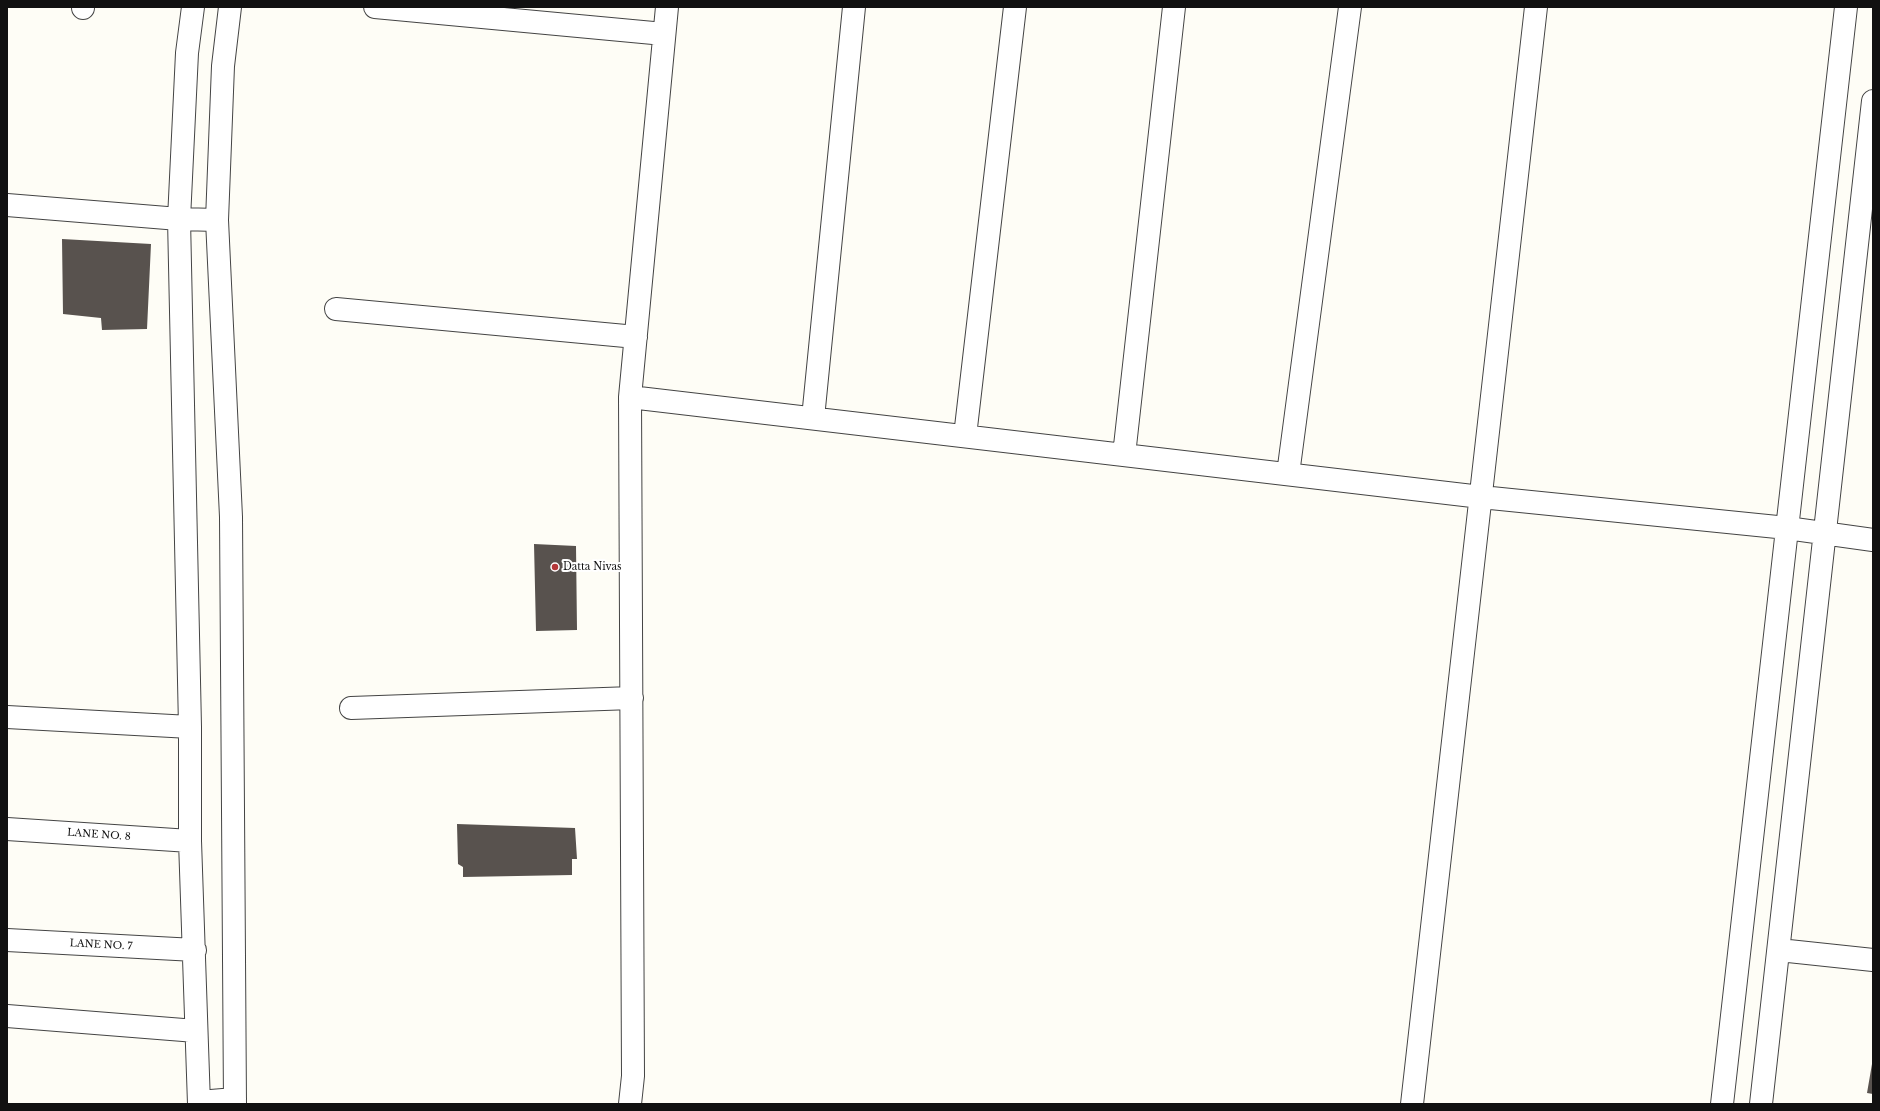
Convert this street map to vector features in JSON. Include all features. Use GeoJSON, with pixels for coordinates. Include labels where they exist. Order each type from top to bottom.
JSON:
{"type":"FeatureCollection","features":[{"type":"Feature","properties":{"kind":"street"},"geometry":{"type":"LineString","coordinates":[[193,7],[187,53],[179,219],[190,727],[190,841],[195,950],[199,1103],[235,1102],[231,517],[217,220],[223,66],[230,7]]}},
{"type":"Feature","properties":{"kind":"street"},"geometry":{"type":"LineString","coordinates":[[376,7],[664,34]]}},
{"type":"Feature","properties":{"kind":"street"},"geometry":{"type":"LineString","coordinates":[[630,1104],[633,1076],[630,397],[667,7]]}},
{"type":"Feature","properties":{"kind":"street"},"geometry":{"type":"LineString","coordinates":[[813,418],[854,7]]}},
{"type":"Feature","properties":{"kind":"street"},"geometry":{"type":"LineString","coordinates":[[964,436],[1015,7]]}},
{"type":"Feature","properties":{"kind":"street"},"geometry":{"type":"LineString","coordinates":[[1124,455],[1174,7]]}},
{"type":"Feature","properties":{"kind":"street"},"geometry":{"type":"LineString","coordinates":[[1288,474],[1350,7]]}},
{"type":"Feature","properties":{"kind":"street"},"geometry":{"type":"LineString","coordinates":[[1412,1104],[1536,7]]}},
{"type":"Feature","properties":{"kind":"street"},"geometry":{"type":"LineString","coordinates":[[1722,1104],[1846,7]]}},
{"type":"Feature","properties":{"kind":"street"},"geometry":{"type":"LineString","coordinates":[[1761,1104],[1873,101]]}},
{"type":"Feature","properties":{"kind":"street"},"geometry":{"type":"LineString","coordinates":[[7,204],[179,219],[217,220]]}},
{"type":"Feature","properties":{"kind":"street"},"geometry":{"type":"LineString","coordinates":[[336,309],[636,337]]}},
{"type":"Feature","properties":{"kind":"street"},"geometry":{"type":"LineString","coordinates":[[630,397],[1481,497],[1788,528],[1873,540]]}},
{"type":"Feature","properties":{"kind":"street"},"geometry":{"type":"LineString","coordinates":[[351,708],[632,698]]}},
{"type":"Feature","properties":{"kind":"street"},"geometry":{"type":"LineString","coordinates":[[7,717],[190,727]]}},
{"type":"Feature","properties":{"kind":"street","name":"LANE NO. 8"},"geometry":{"type":"LineString","coordinates":[[7,830],[190,841]]}},
{"type":"Feature","properties":{"kind":"street","name":"LANE NO. 7"},"geometry":{"type":"LineString","coordinates":[[7,940],[195,950]]}},
{"type":"Feature","properties":{"kind":"street"},"geometry":{"type":"LineString","coordinates":[[1779,950],[1873,960]]}},
{"type":"Feature","properties":{"kind":"street"},"geometry":{"type":"LineString","coordinates":[[7,1016],[196,1031]]}},
{"type":"Feature","properties":{"kind":"building"},"geometry":{"type":"Polygon","coordinates":[[[62,239],[151,244],[147,329],[102,330],[101,318],[63,314],[62,239]]]}},
{"type":"Feature","properties":{"kind":"building","name":"Datta Nivas"},"geometry":{"type":"Polygon","coordinates":[[[534,544],[576,546],[577,630],[536,631],[534,544]]]}},
{"type":"Feature","properties":{"kind":"building"},"geometry":{"type":"Polygon","coordinates":[[[457,824],[575,828],[577,859],[572,859],[572,875],[463,877],[463,867],[458,864],[457,824]]]}},
{"type":"Feature","properties":{"kind":"building"},"geometry":{"type":"Polygon","coordinates":[[[1873,1064],[1873,1094],[1867,1093],[1873,1064]]]}},
{"type":"Feature","properties":{"kind":"place","name":"Datta Nivas"},"geometry":{"type":"Point","coordinates":[555,567]}}]}
